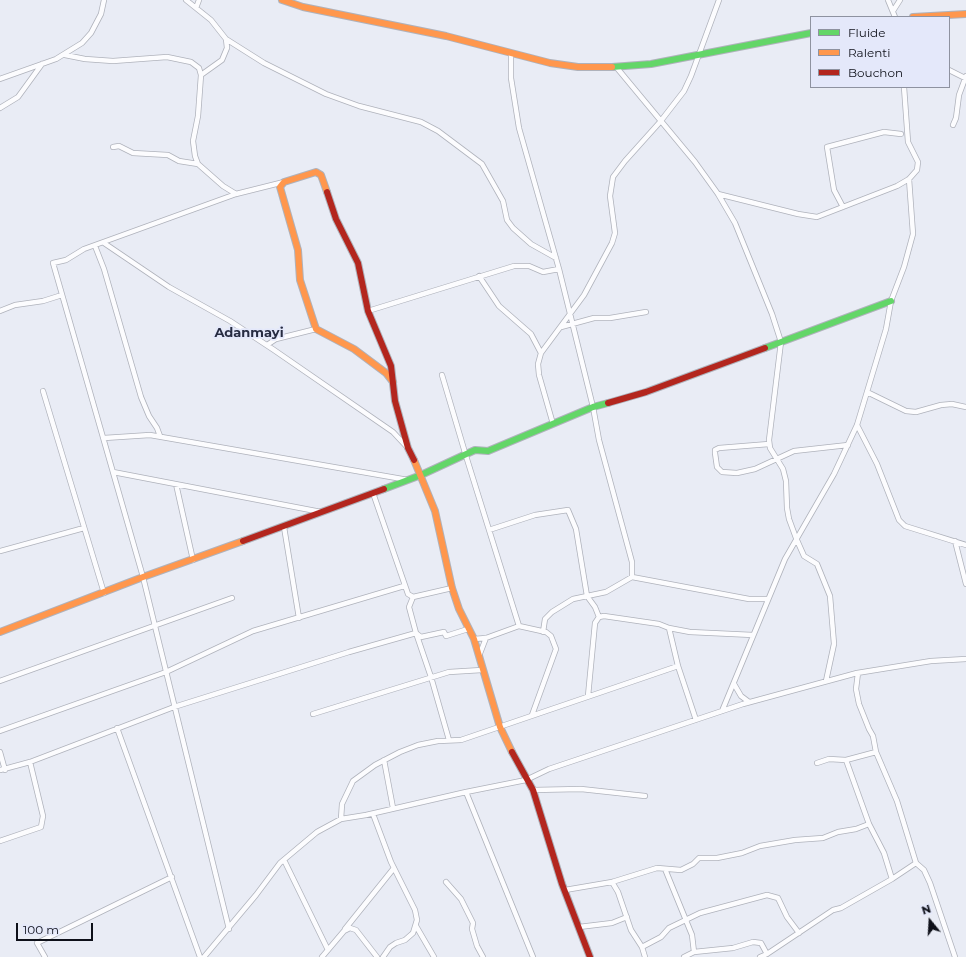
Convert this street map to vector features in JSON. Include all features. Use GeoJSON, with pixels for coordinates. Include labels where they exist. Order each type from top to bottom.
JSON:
{"type":"FeatureCollection","features":[{"type":"Feature","properties":{"kind":"street"},"geometry":{"type":"LineString","coordinates":[[0,79],[65,54],[82,43],[91,33],[101,14],[104,0]]}},
{"type":"Feature","properties":{"kind":"street"},"geometry":{"type":"LineString","coordinates":[[186,0],[211,20],[216,29],[226,39],[264,63],[326,94],[359,106],[421,122],[438,131],[482,164],[502,201],[507,220],[513,228],[531,244],[556,258]]}},
{"type":"Feature","properties":{"kind":"street"},"geometry":{"type":"LineString","coordinates":[[196,8],[199,0]]}},
{"type":"Feature","properties":{"kind":"street"},"geometry":{"type":"LineString","coordinates":[[282,0],[303,7],[432,33],[550,63],[578,67],[617,68],[651,64],[697,57],[810,33]]}},
{"type":"Feature","properties":{"kind":"street"},"geometry":{"type":"LineString","coordinates":[[553,424],[539,375],[538,364],[541,353],[562,327],[570,313],[584,295],[614,239],[615,232],[610,196],[613,177],[625,161],[660,122],[684,91],[719,0]]}},
{"type":"Feature","properties":{"kind":"street"},"geometry":{"type":"LineString","coordinates":[[888,0],[895,16]]}},
{"type":"Feature","properties":{"kind":"street"},"geometry":{"type":"LineString","coordinates":[[893,11],[900,0]]}},
{"type":"Feature","properties":{"kind":"street"},"geometry":{"type":"LineString","coordinates":[[931,16],[966,14]]}},
{"type":"Feature","properties":{"kind":"street"},"geometry":{"type":"LineString","coordinates":[[201,75],[222,60],[227,48],[226,39]]}},
{"type":"Feature","properties":{"kind":"street"},"geometry":{"type":"LineString","coordinates":[[511,53],[511,78],[519,128],[559,269],[603,454],[632,562],[632,577]]}},
{"type":"Feature","properties":{"kind":"street"},"geometry":{"type":"LineString","coordinates":[[65,54],[85,59],[113,61],[168,57],[191,62],[199,68],[201,75],[198,116],[193,141],[195,156],[198,164],[223,186],[236,194]]}},
{"type":"Feature","properties":{"kind":"street"},"geometry":{"type":"LineString","coordinates":[[0,108],[18,97],[42,64]]}},
{"type":"Feature","properties":{"kind":"street"},"geometry":{"type":"LineString","coordinates":[[617,68],[660,122],[695,162],[718,194],[735,223],[754,266],[772,314],[780,342],[769,444],[783,469],[786,481],[786,508],[796,538],[804,556],[817,564],[830,596],[834,644],[826,681]]}},
{"type":"Feature","properties":{"kind":"street"},"geometry":{"type":"LineString","coordinates":[[950,70],[966,77],[959,95],[956,118],[953,125]]}},
{"type":"Feature","properties":{"kind":"street"},"geometry":{"type":"LineString","coordinates":[[718,194],[813,217],[823,215],[897,186],[909,179],[917,170],[918,162],[908,142],[904,88]]}},
{"type":"Feature","properties":{"kind":"street"},"geometry":{"type":"LineString","coordinates":[[843,207],[834,190],[827,147],[884,132],[900,134]]}},
{"type":"Feature","properties":{"kind":"street"},"geometry":{"type":"LineString","coordinates":[[113,148],[119,146],[128,152],[138,154],[168,155],[179,161],[198,164]]}},
{"type":"Feature","properties":{"kind":"street"},"geometry":{"type":"LineString","coordinates":[[229,929],[143,577],[53,263],[66,260],[84,250],[236,194],[316,172],[321,175],[336,219],[344,232],[358,263],[368,312],[391,366],[395,401],[408,448],[421,475],[435,512],[452,588],[459,609],[474,639],[500,727],[526,780],[533,790],[565,890],[590,957]]}},
{"type":"Feature","properties":{"kind":"street"},"geometry":{"type":"LineString","coordinates":[[722,711],[785,559],[834,474],[857,425],[886,329],[891,301],[904,267],[913,234],[909,179]]}},
{"type":"Feature","properties":{"kind":"street"},"geometry":{"type":"LineString","coordinates":[[284,182],[280,187],[281,194],[298,250],[300,280],[316,329]]}},
{"type":"Feature","properties":{"kind":"street"},"geometry":{"type":"LineString","coordinates":[[104,243],[169,286],[230,321],[267,345],[393,432],[408,448]]}},
{"type":"Feature","properties":{"kind":"street"},"geometry":{"type":"LineString","coordinates":[[95,246],[104,269],[141,397],[148,416],[157,428],[160,436]]}},
{"type":"Feature","properties":{"kind":"street"},"geometry":{"type":"LineString","coordinates":[[368,312],[479,276],[522,265],[543,272],[559,269]]}},
{"type":"Feature","properties":{"kind":"street"},"geometry":{"type":"LineString","coordinates":[[479,276],[499,306],[531,334],[541,353]]}},
{"type":"Feature","properties":{"kind":"street"},"geometry":{"type":"LineString","coordinates":[[0,311],[15,305],[43,301],[62,295]]}},
{"type":"Feature","properties":{"kind":"street"},"geometry":{"type":"LineString","coordinates":[[0,632],[143,577],[409,480],[466,456],[475,450],[488,451],[593,407],[646,392],[891,301]]}},
{"type":"Feature","properties":{"kind":"street"},"geometry":{"type":"LineString","coordinates":[[562,327],[594,318],[610,318],[646,312]]}},
{"type":"Feature","properties":{"kind":"street"},"geometry":{"type":"LineString","coordinates":[[267,345],[276,339],[316,329],[354,349],[386,373],[393,382]]}},
{"type":"Feature","properties":{"kind":"street"},"geometry":{"type":"LineString","coordinates":[[442,375],[519,626]]}},
{"type":"Feature","properties":{"kind":"street"},"geometry":{"type":"LineString","coordinates":[[43,391],[104,593]]}},
{"type":"Feature","properties":{"kind":"street"},"geometry":{"type":"LineString","coordinates":[[867,392],[906,411],[916,412],[941,405],[952,404],[966,407]]}},
{"type":"Feature","properties":{"kind":"street"},"geometry":{"type":"LineString","coordinates":[[857,425],[877,464],[899,520],[904,526],[910,529],[931,533],[966,546]]}},
{"type":"Feature","properties":{"kind":"street"},"geometry":{"type":"LineString","coordinates":[[104,438],[150,435],[160,436],[409,480]]}},
{"type":"Feature","properties":{"kind":"street"},"geometry":{"type":"LineString","coordinates":[[769,444],[719,448],[715,450],[717,467],[722,472],[737,473],[755,469],[794,451],[848,445]]}},
{"type":"Feature","properties":{"kind":"street"},"geometry":{"type":"LineString","coordinates":[[113,472],[321,512]]}},
{"type":"Feature","properties":{"kind":"street"},"geometry":{"type":"LineString","coordinates":[[176,484],[193,560]]}},
{"type":"Feature","properties":{"kind":"street"},"geometry":{"type":"LineString","coordinates":[[373,493],[408,594],[413,597],[452,588]]}},
{"type":"Feature","properties":{"kind":"street"},"geometry":{"type":"LineString","coordinates":[[489,530],[535,515],[568,510],[576,528],[587,596],[595,607],[599,617]]}},
{"type":"Feature","properties":{"kind":"street"},"geometry":{"type":"LineString","coordinates":[[284,526],[299,618]]}},
{"type":"Feature","properties":{"kind":"street"},"geometry":{"type":"LineString","coordinates":[[0,551],[84,528]]}},
{"type":"Feature","properties":{"kind":"street"},"geometry":{"type":"LineString","coordinates":[[954,541],[966,584]]}},
{"type":"Feature","properties":{"kind":"street"},"geometry":{"type":"LineString","coordinates":[[958,552],[966,546]]}},
{"type":"Feature","properties":{"kind":"street"},"geometry":{"type":"LineString","coordinates":[[543,632],[545,619],[552,612],[573,599],[606,592],[632,577],[749,599],[768,599]]}},
{"type":"Feature","properties":{"kind":"street"},"geometry":{"type":"LineString","coordinates":[[0,731],[166,672],[253,630],[299,618],[404,586]]}},
{"type":"Feature","properties":{"kind":"street"},"geometry":{"type":"LineString","coordinates":[[413,597],[409,607],[449,740]]}},
{"type":"Feature","properties":{"kind":"street"},"geometry":{"type":"LineString","coordinates":[[0,681],[232,598]]}},
{"type":"Feature","properties":{"kind":"street"},"geometry":{"type":"LineString","coordinates":[[588,696],[595,623],[599,617],[604,616],[659,624],[669,628],[690,632],[753,635]]}},
{"type":"Feature","properties":{"kind":"street"},"geometry":{"type":"LineString","coordinates":[[474,639],[486,638],[519,626],[543,632],[551,636],[556,649],[532,715]]}},
{"type":"Feature","properties":{"kind":"street"},"geometry":{"type":"LineString","coordinates":[[669,628],[678,666],[696,720]]}},
{"type":"Feature","properties":{"kind":"street"},"geometry":{"type":"LineString","coordinates":[[0,752],[2,770],[30,762],[174,707],[349,652],[416,634],[421,637],[444,632],[446,636],[468,629]]}},
{"type":"Feature","properties":{"kind":"street"},"geometry":{"type":"LineString","coordinates":[[479,656],[486,638]]}},
{"type":"Feature","properties":{"kind":"street"},"geometry":{"type":"LineString","coordinates":[[204,957],[229,929],[284,860],[318,832],[341,819],[373,814],[393,808],[526,780],[549,769],[749,702],[826,681],[858,673],[931,661],[966,659]]}},
{"type":"Feature","properties":{"kind":"street"},"geometry":{"type":"LineString","coordinates":[[341,819],[342,804],[353,781],[384,760],[418,745],[449,740],[461,740],[678,666]]}},
{"type":"Feature","properties":{"kind":"street"},"geometry":{"type":"LineString","coordinates":[[313,714],[449,672],[482,670]]}},
{"type":"Feature","properties":{"kind":"street"},"geometry":{"type":"LineString","coordinates":[[858,673],[856,689],[859,704],[868,729],[873,736],[876,752],[897,801],[916,863],[924,870],[930,883],[955,957]]}},
{"type":"Feature","properties":{"kind":"street"},"geometry":{"type":"LineString","coordinates":[[734,684],[741,696],[749,702]]}},
{"type":"Feature","properties":{"kind":"street"},"geometry":{"type":"LineString","coordinates":[[117,728],[172,876],[200,957]]}},
{"type":"Feature","properties":{"kind":"street"},"geometry":{"type":"LineString","coordinates":[[817,763],[829,759],[846,760],[876,752]]}},
{"type":"Feature","properties":{"kind":"street"},"geometry":{"type":"LineString","coordinates":[[384,760],[393,808]]}},
{"type":"Feature","properties":{"kind":"street"},"geometry":{"type":"LineString","coordinates":[[846,760],[869,824],[884,853],[892,879]]}},
{"type":"Feature","properties":{"kind":"street"},"geometry":{"type":"LineString","coordinates":[[0,841],[41,827],[43,816],[30,762]]}},
{"type":"Feature","properties":{"kind":"street"},"geometry":{"type":"LineString","coordinates":[[533,790],[581,789],[646,796]]}},
{"type":"Feature","properties":{"kind":"street"},"geometry":{"type":"LineString","coordinates":[[466,792],[533,957]]}},
{"type":"Feature","properties":{"kind":"street"},"geometry":{"type":"LineString","coordinates":[[373,814],[394,868],[415,910],[416,926],[434,957]]}},
{"type":"Feature","properties":{"kind":"street"},"geometry":{"type":"LineString","coordinates":[[565,890],[612,882],[657,868],[681,870],[693,864],[699,858],[717,858],[742,853],[760,846],[796,840],[823,838],[838,832],[856,829],[869,824]]}},
{"type":"Feature","properties":{"kind":"street"},"geometry":{"type":"LineString","coordinates":[[284,860],[328,950]]}},
{"type":"Feature","properties":{"kind":"street"},"geometry":{"type":"LineString","coordinates":[[760,957],[767,954],[833,910],[841,908],[892,879],[916,863]]}},
{"type":"Feature","properties":{"kind":"street"},"geometry":{"type":"LineString","coordinates":[[322,957],[394,868]]}},
{"type":"Feature","properties":{"kind":"street"},"geometry":{"type":"LineString","coordinates":[[665,869],[692,935],[694,952]]}},
{"type":"Feature","properties":{"kind":"street"},"geometry":{"type":"LineString","coordinates":[[45,957],[37,943],[172,876]]}},
{"type":"Feature","properties":{"kind":"street"},"geometry":{"type":"LineString","coordinates":[[446,882],[464,906],[473,924],[472,929],[477,946],[483,957]]}},
{"type":"Feature","properties":{"kind":"street"},"geometry":{"type":"LineString","coordinates":[[612,882],[618,892],[628,917],[631,930],[642,946],[645,957]]}},
{"type":"Feature","properties":{"kind":"street"},"geometry":{"type":"LineString","coordinates":[[642,946],[661,937],[669,928],[686,919],[715,908],[724,908],[767,895],[778,898],[787,917],[799,933]]}},
{"type":"Feature","properties":{"kind":"street"},"geometry":{"type":"LineString","coordinates":[[579,927],[612,923],[628,917]]}},
{"type":"Feature","properties":{"kind":"street"},"geometry":{"type":"LineString","coordinates":[[383,957],[390,947],[405,940],[413,933],[416,926]]}},
{"type":"Feature","properties":{"kind":"street"},"geometry":{"type":"LineString","coordinates":[[344,930],[350,928],[356,930],[377,957]]}},
{"type":"Feature","properties":{"kind":"street"},"geometry":{"type":"LineString","coordinates":[[684,957],[694,952],[733,948],[753,942],[761,943],[767,954]]}},
{"type":"Feature","properties":{"kind":"traffic: fast"},"geometry":{"type":"LineString","coordinates":[[612,67],[651,64],[810,33]]}},
{"type":"Feature","properties":{"kind":"traffic: fast"},"geometry":{"type":"LineString","coordinates":[[765,348],[891,301]]}},
{"type":"Feature","properties":{"kind":"traffic: fast"},"geometry":{"type":"LineString","coordinates":[[384,489],[421,475],[475,450],[488,451],[593,407],[608,403]]}},
{"type":"Feature","properties":{"kind":"traffic: slow"},"geometry":{"type":"LineString","coordinates":[[282,0],[303,7],[446,36],[550,63],[578,67],[612,67]]}},
{"type":"Feature","properties":{"kind":"traffic: slow"},"geometry":{"type":"LineString","coordinates":[[931,16],[966,14]]}},
{"type":"Feature","properties":{"kind":"traffic: slow"},"geometry":{"type":"LineString","coordinates":[[327,192],[321,175],[316,172],[284,182],[280,187],[298,250],[300,280],[316,329],[354,349],[386,373],[393,382]]}},
{"type":"Feature","properties":{"kind":"traffic: slow"},"geometry":{"type":"LineString","coordinates":[[414,460],[435,511],[452,588],[459,609],[474,639],[500,727],[512,752]]}},
{"type":"Feature","properties":{"kind":"traffic: slow"},"geometry":{"type":"LineString","coordinates":[[0,632],[143,577],[243,541]]}},
{"type":"Feature","properties":{"kind":"traffic: jam"},"geometry":{"type":"LineString","coordinates":[[327,192],[336,219],[358,263],[368,311],[391,366],[395,401],[408,448],[414,460]]}},
{"type":"Feature","properties":{"kind":"traffic: jam"},"geometry":{"type":"LineString","coordinates":[[608,403],[646,392],[765,348]]}},
{"type":"Feature","properties":{"kind":"traffic: jam"},"geometry":{"type":"LineString","coordinates":[[243,541],[384,489]]}},
{"type":"Feature","properties":{"kind":"traffic: jam"},"geometry":{"type":"LineString","coordinates":[[512,752],[533,790],[562,884],[590,957]]}},
{"type":"Feature","properties":{"kind":"district","name":"Adanmayi"},"geometry":{"type":"Point","coordinates":[249,333]}}]}
